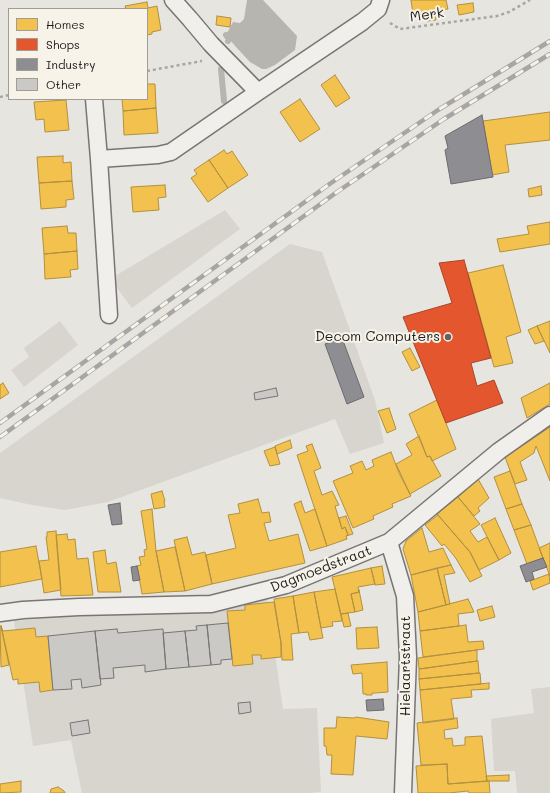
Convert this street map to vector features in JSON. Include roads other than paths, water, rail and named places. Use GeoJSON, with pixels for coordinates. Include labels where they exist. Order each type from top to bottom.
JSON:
{"type":"FeatureCollection","features":[{"type":"Feature","properties":{"kind":"street"},"geometry":{"type":"LineString","coordinates":[[173,0],[224,57],[258,92]]}},
{"type":"Feature","properties":{"kind":"street"},"geometry":{"type":"LineString","coordinates":[[99,159],[158,155],[171,152],[362,22],[379,5]]}},
{"type":"Feature","properties":{"kind":"street"},"geometry":{"type":"LineString","coordinates":[[94,100],[109,315]]}},
{"type":"Feature","properties":{"kind":"street","name":"Dagmoedstraat"},"geometry":{"type":"LineString","coordinates":[[0,613],[79,607],[211,604],[286,586],[389,542],[499,451],[550,415]]}},
{"type":"Feature","properties":{"kind":"street","name":"Hielaartstraat"},"geometry":{"type":"LineString","coordinates":[[389,542],[405,596],[408,657],[403,793]]}},
{"type":"Feature","properties":{"kind":"waterway"},"geometry":{"type":"LineString","coordinates":[[226,35],[229,39],[228,41]]}},
{"type":"Feature","properties":{"kind":"waterway"},"geometry":{"type":"LineString","coordinates":[[221,69],[224,101]]}},
{"type":"Feature","properties":{"kind":"railway"},"geometry":{"type":"LineString","coordinates":[[0,423],[331,183],[438,110],[550,41]]}},
{"type":"Feature","properties":{"kind":"railway"},"geometry":{"type":"LineString","coordinates":[[0,437],[337,192],[444,119],[550,54]]}},
{"type":"Feature","properties":{"kind":"place","name":"Decom Computers"},"geometry":{"type":"Point","coordinates":[448,337]}}]}
